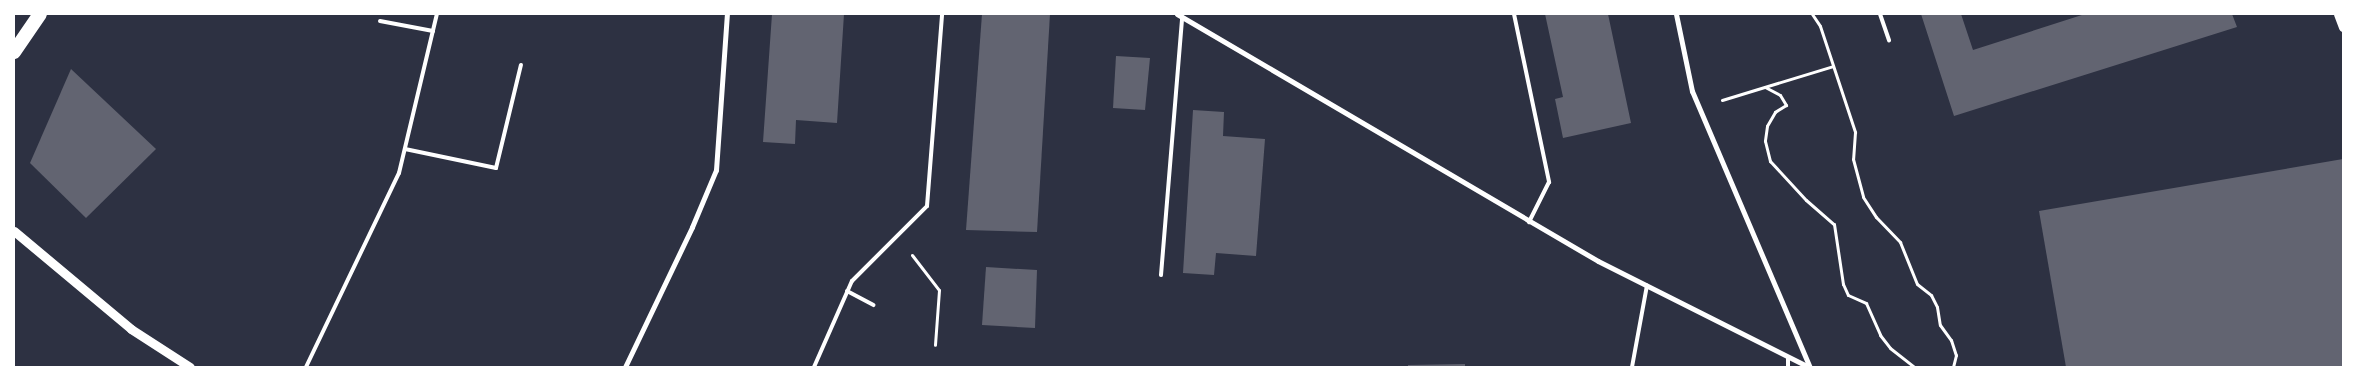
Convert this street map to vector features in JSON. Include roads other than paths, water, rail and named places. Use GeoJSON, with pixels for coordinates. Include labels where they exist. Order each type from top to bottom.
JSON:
{"type":"FeatureCollection","features":[{"type":"Feature","properties":{"kind":"highway"},"geometry":{"type":"LineString","coordinates":[[14,52],[40,14]]}},
{"type":"Feature","properties":{"kind":"street"},"geometry":{"type":"LineString","coordinates":[[625,367],[692,227],[716,170],[727,14]]}},
{"type":"Feature","properties":{"kind":"street"},"geometry":{"type":"LineString","coordinates":[[1676,14],[1692,91],[1810,367]]}},
{"type":"Feature","properties":{"kind":"street"},"geometry":{"type":"LineString","coordinates":[[2338,14],[2343,27]]}},
{"type":"Feature","properties":{"kind":"street"},"geometry":{"type":"LineString","coordinates":[[1179,15],[1598,261],[1810,367]]}},
{"type":"Feature","properties":{"kind":"street"},"geometry":{"type":"LineString","coordinates":[[14,231],[131,329],[190,367]]}},
{"type":"Feature","properties":{"kind":"lane"},"geometry":{"type":"LineString","coordinates":[[306,367],[399,173],[437,14]]}},
{"type":"Feature","properties":{"kind":"lane"},"geometry":{"type":"LineString","coordinates":[[814,367],[847,291],[856,276],[928,206],[942,14]]}},
{"type":"Feature","properties":{"kind":"lane"},"geometry":{"type":"LineString","coordinates":[[1514,14],[1549,182],[1529,222]]}},
{"type":"Feature","properties":{"kind":"lane"},"geometry":{"type":"LineString","coordinates":[[1880,14],[1889,40]]}},
{"type":"Feature","properties":{"kind":"lane"},"geometry":{"type":"LineString","coordinates":[[1161,275],[1179,15]]}},
{"type":"Feature","properties":{"kind":"lane"},"geometry":{"type":"LineString","coordinates":[[380,21],[433,31]]}},
{"type":"Feature","properties":{"kind":"lane"},"geometry":{"type":"LineString","coordinates":[[404,149],[496,168],[521,65]]}},
{"type":"Feature","properties":{"kind":"lane"},"geometry":{"type":"LineString","coordinates":[[1632,367],[1647,284]]}},
{"type":"Feature","properties":{"kind":"lane"},"geometry":{"type":"LineString","coordinates":[[847,291],[873,305]]}},
{"type":"Feature","properties":{"kind":"lane"},"geometry":{"type":"LineString","coordinates":[[1788,357],[1788,367]]}}]}
